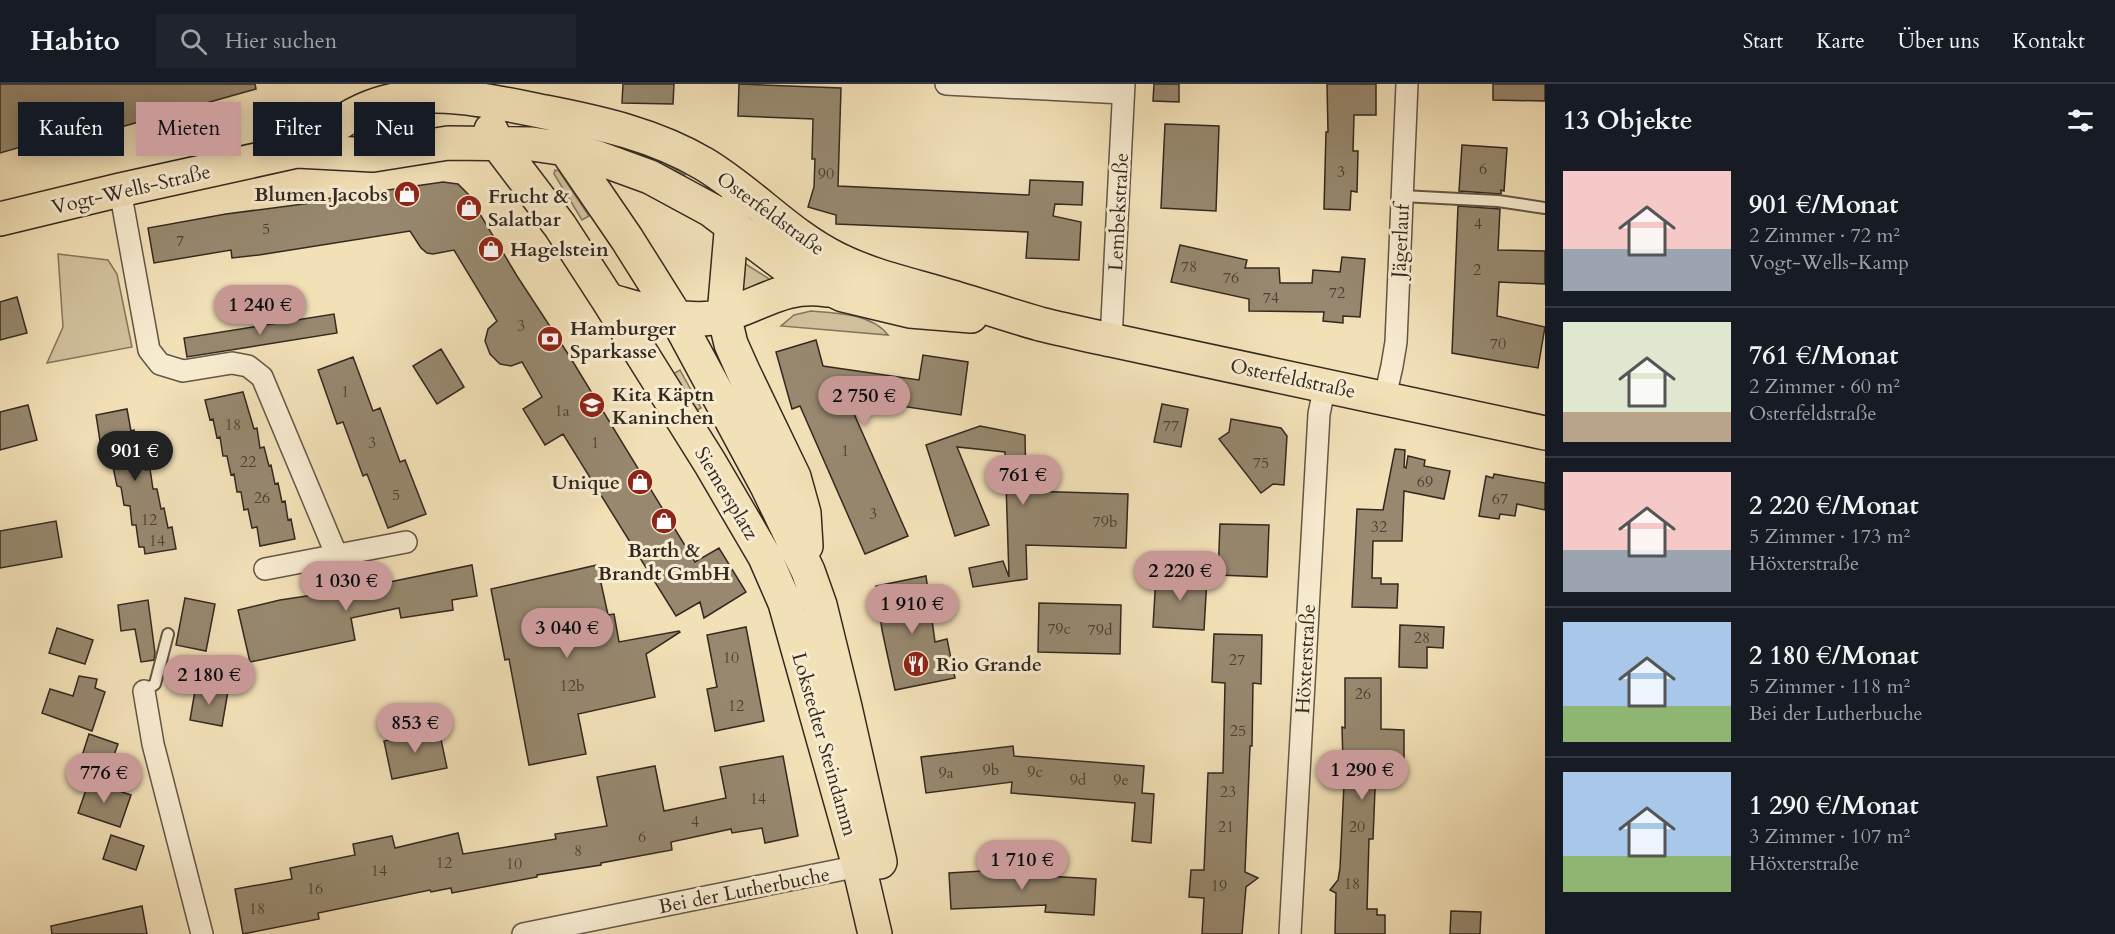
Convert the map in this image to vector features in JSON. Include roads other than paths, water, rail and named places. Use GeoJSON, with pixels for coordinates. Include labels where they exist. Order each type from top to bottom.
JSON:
{"type":"FeatureCollection","features":[{"type":"Feature","properties":{"kind":"main road","name":"Vogt-Wells-Straße"},"geometry":{"type":"LineString","coordinates":[[342,123],[388,94],[428,96],[469,91]]}},
{"type":"Feature","properties":{"kind":"main road","name":"Siemersplatz"},"geometry":{"type":"LineString","coordinates":[[469,91],[511,109],[566,150],[676,317],[767,486],[808,571]]}},
{"type":"Feature","properties":{"kind":"main road","name":"Osterfeldstraße"},"geometry":{"type":"LineString","coordinates":[[511,109],[614,127],[648,137],[671,147],[717,172],[799,236],[836,259],[880,277],[1042,324],[1545,433]]}},
{"type":"Feature","properties":{"kind":"main road","name":"Vogt-Wells-Straße"},"geometry":{"type":"LineString","coordinates":[[342,153],[373,155],[460,142],[511,109]]}},
{"type":"Feature","properties":{"kind":"main road","name":"Siemersplatz"},"geometry":{"type":"LineString","coordinates":[[511,109],[560,226],[716,473],[765,557]]}},
{"type":"Feature","properties":{"kind":"main road"},"geometry":{"type":"LineString","coordinates":[[511,109],[532,144],[566,150]]}},
{"type":"Feature","properties":{"kind":"main road","name":"Osterfeldstraße"},"geometry":{"type":"LineString","coordinates":[[566,150],[598,158],[650,177],[711,210],[783,264],[833,291],[866,302],[910,312],[1042,324]]}},
{"type":"Feature","properties":{"kind":"main road","name":"Vogt-Wells-Straße"},"geometry":{"type":"LineString","coordinates":[[0,219],[274,156]]}},
{"type":"Feature","properties":{"kind":"main road"},"geometry":{"type":"LineString","coordinates":[[717,172],[726,184],[734,212],[724,315],[731,344],[794,477],[804,513],[808,571]]}},
{"type":"Feature","properties":{"kind":"main road"},"geometry":{"type":"LineString","coordinates":[[608,300],[676,317],[702,318],[724,315],[781,292],[808,288],[833,291]]}},
{"type":"Feature","properties":{"kind":"main road","name":"Lokstedter Steindamm"},"geometry":{"type":"LineString","coordinates":[[765,557],[785,603],[859,866],[875,934]]}},
{"type":"Feature","properties":{"kind":"main road","name":"Lokstedter Steindamm"},"geometry":{"type":"LineString","coordinates":[[808,571],[820,605],[897,934]]}},
{"type":"Feature","properties":{"kind":"street"},"geometry":{"type":"LineString","coordinates":[[946,84],[1124,88]]}},
{"type":"Feature","properties":{"kind":"street","name":"Jägerlauf"},"geometry":{"type":"LineString","coordinates":[[1384,398],[1396,342],[1407,84]]}},
{"type":"Feature","properties":{"kind":"street","name":"Lembekstraße"},"geometry":{"type":"LineString","coordinates":[[1111,340],[1124,88]]}},
{"type":"Feature","properties":{"kind":"street"},"geometry":{"type":"LineString","coordinates":[[120,190],[150,350],[160,364],[183,371],[231,363],[248,366],[262,377],[337,556]]}},
{"type":"Feature","properties":{"kind":"street","name":"Höxterstraße"},"geometry":{"type":"LineString","coordinates":[[1290,934],[1319,414],[1325,385]]}},
{"type":"Feature","properties":{"kind":"street"},"geometry":{"type":"LineString","coordinates":[[265,569],[406,542]]}},
{"type":"Feature","properties":{"kind":"street"},"geometry":{"type":"LineString","coordinates":[[144,692],[153,744],[202,934]]}},
{"type":"Feature","properties":{"kind":"street","name":"Bei der Lutherbuche"},"geometry":{"type":"LineString","coordinates":[[523,934],[859,866]]}},
{"type":"Feature","properties":{"kind":"lane"},"geometry":{"type":"LineString","coordinates":[[1402,196],[1498,201],[1545,208]]}},
{"type":"Feature","properties":{"kind":"lane"},"geometry":{"type":"LineString","coordinates":[[144,692],[155,684],[168,634]]}},
{"type":"Feature","properties":{"kind":"place","name":"Blumen Jacobs"},"geometry":{"type":"Point","coordinates":[407,194]}},
{"type":"Feature","properties":{"kind":"place","name":"Frucht & Salatbar"},"geometry":{"type":"Point","coordinates":[469,208]}},
{"type":"Feature","properties":{"kind":"place","name":"Hagelstein"},"geometry":{"type":"Point","coordinates":[491,249]}},
{"type":"Feature","properties":{"kind":"place","name":"Hamburger Sparkasse"},"geometry":{"type":"Point","coordinates":[550,339]}},
{"type":"Feature","properties":{"kind":"place","name":"Kita Käptn Kaninchen"},"geometry":{"type":"Point","coordinates":[592,405]}},
{"type":"Feature","properties":{"kind":"place","name":"Unique"},"geometry":{"type":"Point","coordinates":[640,482]}},
{"type":"Feature","properties":{"kind":"place","name":"Barth & Brandt GmbH"},"geometry":{"type":"Point","coordinates":[664,521]}},
{"type":"Feature","properties":{"kind":"place","name":"Rio Grande"},"geometry":{"type":"Point","coordinates":[916,664]}}]}
